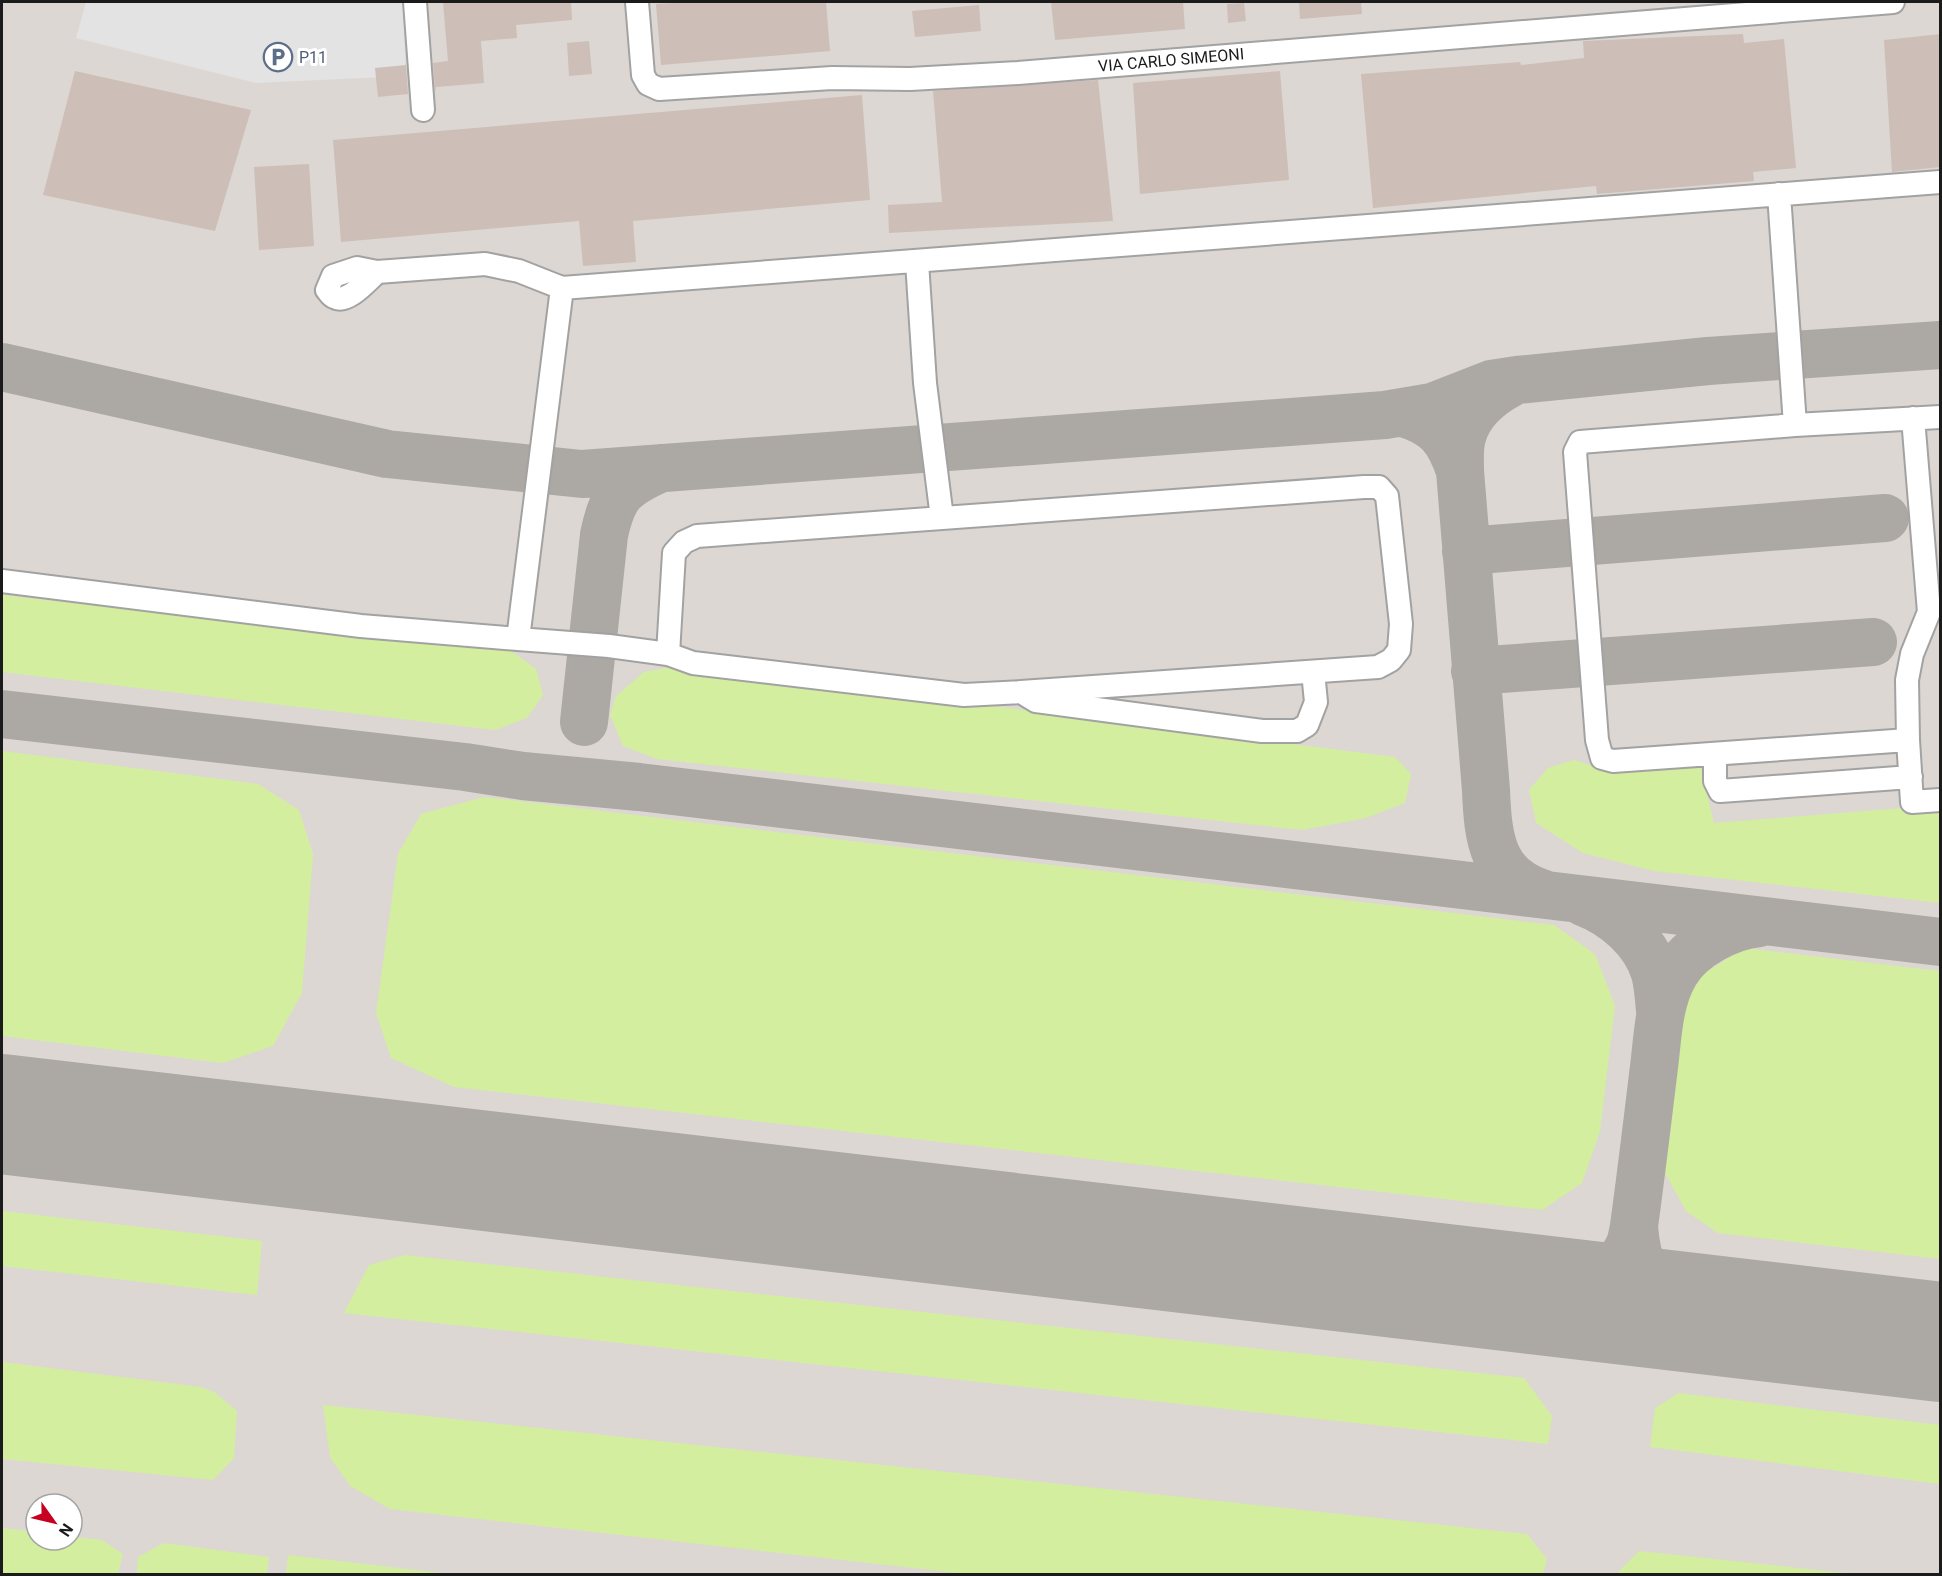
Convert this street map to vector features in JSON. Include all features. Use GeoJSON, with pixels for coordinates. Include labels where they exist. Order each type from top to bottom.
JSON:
{"type":"FeatureCollection","features":[{"type":"Feature","properties":{"kind":"lane"},"geometry":{"type":"LineString","coordinates":[[415,2],[423,110]]}},
{"type":"Feature","properties":{"kind":"lane","name":"VIA CARLO SIMEONI"},"geometry":{"type":"LineString","coordinates":[[637,2],[643,75],[648,84],[659,89],[821,79],[910,79],[1018,73],[1893,2]]}},
{"type":"Feature","properties":{"kind":"lane"},"geometry":{"type":"LineString","coordinates":[[377,272],[485,264],[519,271],[562,288],[1941,182]]}},
{"type":"Feature","properties":{"kind":"lane"},"geometry":{"type":"LineString","coordinates":[[1779,194],[1795,425]]}},
{"type":"Feature","properties":{"kind":"lane"},"geometry":{"type":"LineString","coordinates":[[917,262],[925,383],[942,518]]}},
{"type":"Feature","properties":{"kind":"lane"},"geometry":{"type":"LineString","coordinates":[[518,639],[562,288]]}},
{"type":"Feature","properties":{"kind":"lane"},"geometry":{"type":"LineString","coordinates":[[1908,740],[1613,761],[1602,758],[1597,740],[1575,452],[1580,442],[1795,425],[1941,417]]}},
{"type":"Feature","properties":{"kind":"lane"},"geometry":{"type":"LineString","coordinates":[[1913,418],[1929,612],[1912,654],[1906,680],[1912,802],[1941,800]]}},
{"type":"Feature","properties":{"kind":"lane"},"geometry":{"type":"LineString","coordinates":[[2,581],[361,626],[609,646],[668,654],[693,663],[964,695],[1021,692],[1313,672],[1378,666],[1392,660],[1399,650],[1401,624],[1387,495],[1379,487],[697,536],[684,542],[674,553],[668,654]]}},
{"type":"Feature","properties":{"kind":"lane"},"geometry":{"type":"LineString","coordinates":[[1021,692],[1036,701],[1084,708],[1262,731],[1297,731],[1307,725],[1316,702],[1313,672]]}},
{"type":"Feature","properties":{"kind":"lane"},"geometry":{"type":"LineString","coordinates":[[1714,754],[1715,781],[1720,791],[1911,777]]}},
{"type":"Feature","properties":{"kind":"shaded area"},"geometry":{"type":"Polygon","coordinates":[[[2,2],[1940,2],[1940,1574],[2,1574],[2,2]]]}},
{"type":"Feature","properties":{"kind":"shaded area","name":"P11"},"geometry":{"type":"Polygon","coordinates":[[[86,2],[403,2],[406,76],[256,83],[76,38],[86,2]]]}},
{"type":"Feature","properties":{"kind":"green space"},"geometry":{"type":"Polygon","coordinates":[[[2,595],[511,651],[536,669],[543,695],[527,718],[495,730],[2,672],[2,595]]]}},
{"type":"Feature","properties":{"kind":"green space"},"geometry":{"type":"Polygon","coordinates":[[[677,666],[1395,757],[1411,774],[1405,803],[1366,818],[1302,830],[657,759],[623,746],[610,715],[616,696],[644,672],[677,666]]]}},
{"type":"Feature","properties":{"kind":"green space"},"geometry":{"type":"Polygon","coordinates":[[[2,751],[258,784],[299,810],[313,854],[302,993],[273,1046],[223,1063],[2,1036],[2,751]]]}},
{"type":"Feature","properties":{"kind":"green space"},"geometry":{"type":"Polygon","coordinates":[[[1574,760],[1599,768],[1699,761],[1714,823],[1940,805],[1940,903],[1654,871],[1583,853],[1536,823],[1529,790],[1548,768],[1574,760]]]}},
{"type":"Feature","properties":{"kind":"green space"},"geometry":{"type":"Polygon","coordinates":[[[484,797],[1554,925],[1595,954],[1615,1006],[1600,1131],[1582,1183],[1542,1210],[454,1087],[391,1058],[376,1013],[398,854],[421,814],[484,797]]]}},
{"type":"Feature","properties":{"kind":"green space"},"geometry":{"type":"Polygon","coordinates":[[[1744,948],[1940,971],[1940,1259],[1718,1233],[1686,1211],[1664,1171],[1676,1018],[1703,974],[1744,948]]]}},
{"type":"Feature","properties":{"kind":"green space"},"geometry":{"type":"Polygon","coordinates":[[[2,1211],[262,1241],[257,1295],[2,1266],[2,1211]]]}},
{"type":"Feature","properties":{"kind":"green space"},"geometry":{"type":"Polygon","coordinates":[[[405,1255],[1524,1378],[1552,1416],[1548,1444],[344,1313],[369,1265],[405,1255]]]}},
{"type":"Feature","properties":{"kind":"green space"},"geometry":{"type":"Polygon","coordinates":[[[2,1362],[201,1387],[214,1392],[237,1411],[234,1458],[213,1480],[2,1459],[2,1362]]]}},
{"type":"Feature","properties":{"kind":"green space"},"geometry":{"type":"Polygon","coordinates":[[[1679,1393],[1940,1425],[1940,1484],[1650,1447],[1655,1408],[1679,1393]]]}},
{"type":"Feature","properties":{"kind":"green space"},"geometry":{"type":"Polygon","coordinates":[[[323,1405],[1527,1534],[1547,1559],[1543,1574],[967,1574],[390,1509],[350,1486],[330,1457],[323,1405]]]}},
{"type":"Feature","properties":{"kind":"green space"},"geometry":{"type":"Polygon","coordinates":[[[2,1528],[24,1531],[24,1552],[84,1552],[84,1538],[102,1540],[123,1554],[118,1574],[2,1574],[2,1528]]]}},
{"type":"Feature","properties":{"kind":"green space"},"geometry":{"type":"Polygon","coordinates":[[[164,1543],[269,1557],[267,1574],[137,1574],[138,1557],[164,1543]]]}},
{"type":"Feature","properties":{"kind":"green space"},"geometry":{"type":"Polygon","coordinates":[[[1639,1551],[1854,1574],[1619,1574],[1620,1570],[1639,1551]]]}},
{"type":"Feature","properties":{"kind":"green space"},"geometry":{"type":"Polygon","coordinates":[[[288,1555],[450,1574],[286,1574],[288,1555]]]}},
{"type":"Feature","properties":{"kind":"building"},"geometry":{"type":"Polygon","coordinates":[[[443,2],[571,2],[572,20],[516,25],[517,38],[481,41],[484,83],[436,87],[435,92],[433,63],[448,61],[443,2]]]}},
{"type":"Feature","properties":{"kind":"building"},"geometry":{"type":"Polygon","coordinates":[[[826,2],[830,51],[661,65],[656,4],[826,2]]]}},
{"type":"Feature","properties":{"kind":"building"},"geometry":{"type":"Polygon","coordinates":[[[1051,2],[1183,2],[1185,29],[1055,40],[1051,2]]]}},
{"type":"Feature","properties":{"kind":"building"},"geometry":{"type":"Polygon","coordinates":[[[1299,2],[1361,2],[1362,14],[1300,19],[1299,2]]]}},
{"type":"Feature","properties":{"kind":"building"},"geometry":{"type":"Polygon","coordinates":[[[1244,3],[1246,21],[1228,23],[1227,4],[1244,3]]]}},
{"type":"Feature","properties":{"kind":"building"},"geometry":{"type":"Polygon","coordinates":[[[979,5],[981,31],[915,37],[912,11],[979,5]]]}},
{"type":"Feature","properties":{"kind":"building"},"geometry":{"type":"Polygon","coordinates":[[[1743,34],[1744,43],[1784,39],[1796,168],[1753,172],[1754,181],[1597,194],[1596,186],[1373,208],[1361,74],[1520,62],[1521,65],[1584,58],[1583,41],[1743,34]]]}},
{"type":"Feature","properties":{"kind":"building"},"geometry":{"type":"Polygon","coordinates":[[[1941,34],[1941,167],[1892,172],[1884,40],[1941,34]]]}},
{"type":"Feature","properties":{"kind":"building"},"geometry":{"type":"Polygon","coordinates":[[[589,41],[592,74],[569,76],[567,43],[589,41]]]}},
{"type":"Feature","properties":{"kind":"building"},"geometry":{"type":"Polygon","coordinates":[[[406,65],[408,94],[378,97],[375,68],[406,65]]]}},
{"type":"Feature","properties":{"kind":"building"},"geometry":{"type":"Polygon","coordinates":[[[75,71],[251,110],[215,231],[43,195],[75,71]]]}},
{"type":"Feature","properties":{"kind":"building"},"geometry":{"type":"Polygon","coordinates":[[[1280,71],[1289,180],[1140,194],[1133,83],[1280,71]]]}},
{"type":"Feature","properties":{"kind":"building"},"geometry":{"type":"Polygon","coordinates":[[[1098,80],[1113,221],[889,233],[888,205],[942,202],[933,91],[1098,80]]]}},
{"type":"Feature","properties":{"kind":"building"},"geometry":{"type":"Polygon","coordinates":[[[862,95],[870,200],[633,221],[636,262],[583,266],[579,221],[341,242],[333,140],[862,95]]]}},
{"type":"Feature","properties":{"kind":"building"},"geometry":{"type":"Polygon","coordinates":[[[309,164],[314,246],[259,250],[254,167],[309,164]]]}},
{"type":"Feature","properties":{"kind":"taxiway"},"geometry":{"type":"LineString","coordinates":[[2,367],[387,454],[582,474],[1385,415],[1432,407],[1491,384],[1517,380],[1708,361],[1940,345]]}},
{"type":"Feature","properties":{"kind":"taxiway"},"geometry":{"type":"LineString","coordinates":[[1403,413],[1425,422],[1440,433],[1451,449],[1460,471],[1461,441],[1469,420],[1486,399],[1509,384]]}},
{"type":"Feature","properties":{"kind":"taxiway"},"geometry":{"type":"LineString","coordinates":[[584,722],[607,521],[611,509],[622,492],[637,480],[661,468]]}},
{"type":"Feature","properties":{"kind":"taxiway"},"geometry":{"type":"LineString","coordinates":[[1460,471],[1487,808],[1492,841],[1504,868],[1515,879],[1547,895]]}},
{"type":"Feature","properties":{"kind":"taxiway"},"geometry":{"type":"LineString","coordinates":[[1466,551],[1885,518]]}},
{"type":"Feature","properties":{"kind":"taxiway"},"geometry":{"type":"LineString","coordinates":[[1475,671],[1873,642]]}},
{"type":"Feature","properties":{"kind":"taxiway"},"geometry":{"type":"LineString","coordinates":[[2,714],[465,767],[523,776],[639,787],[1940,942]]}},
{"type":"Feature","properties":{"kind":"taxiway"},"geometry":{"type":"LineString","coordinates":[[1583,902],[1617,921],[1644,950],[1655,973],[1660,1011]]}},
{"type":"Feature","properties":{"kind":"taxiway"},"geometry":{"type":"LineString","coordinates":[[1706,1315],[1662,1294],[1645,1274],[1636,1245],[1634,1226],[1659,1022],[1669,985],[1682,963],[1691,954],[1723,933],[1759,923]]}},
{"type":"Feature","properties":{"kind":"taxiway"},"geometry":{"type":"LineString","coordinates":[[1541,1296],[1566,1294],[1587,1286],[1605,1275],[1626,1252],[1631,1242],[1634,1226]]}},
{"type":"Feature","properties":{"kind":"runway"},"geometry":{"type":"LineString","coordinates":[[2,1114],[1940,1342]]}},
{"type":"Feature","properties":{"kind":"place","name":"P11"},"geometry":{"type":"Point","coordinates":[278,57]}}]}
